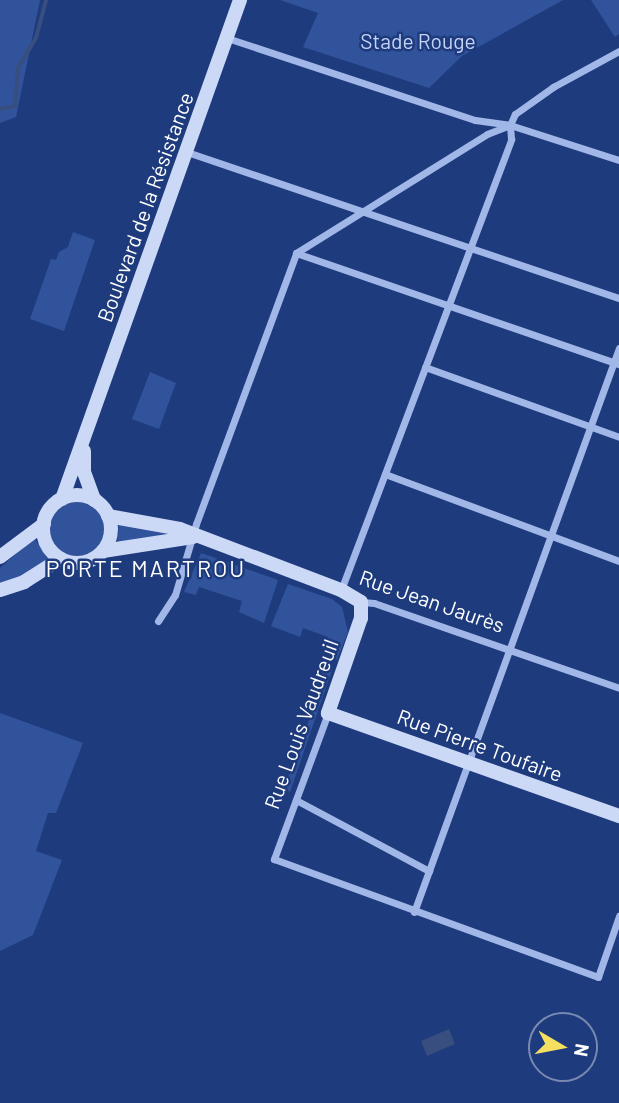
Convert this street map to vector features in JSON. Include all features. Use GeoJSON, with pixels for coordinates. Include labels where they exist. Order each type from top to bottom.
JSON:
{"type":"FeatureCollection","features":[{"type":"Feature","properties":{"kind":"main road","name":"Boulevard de la Résistance"},"geometry":{"type":"LineString","coordinates":[[62,499],[240,0]]}},
{"type":"Feature","properties":{"kind":"main road","name":"Boulevard de la Résistance"},"geometry":{"type":"LineString","coordinates":[[88,427],[82,462],[94,500]]}},
{"type":"Feature","properties":{"kind":"main road"},"geometry":{"type":"LineString","coordinates":[[82,495],[94,500],[108,516],[111,531],[103,551],[81,563],[60,559],[46,543],[44,524],[49,510],[62,499],[82,495]]}},
{"type":"Feature","properties":{"kind":"main road","name":"Rue Jean Jaurès"},"geometry":{"type":"LineString","coordinates":[[108,516],[163,524],[341,590],[361,602]]}},
{"type":"Feature","properties":{"kind":"main road"},"geometry":{"type":"LineString","coordinates":[[2,557],[44,524]]}},
{"type":"Feature","properties":{"kind":"main road","name":"Rue Jean Jaurès"},"geometry":{"type":"LineString","coordinates":[[103,551],[193,537]]}},
{"type":"Feature","properties":{"kind":"main road"},"geometry":{"type":"LineString","coordinates":[[0,590],[24,582],[60,559]]}},
{"type":"Feature","properties":{"kind":"main road","name":"Rue Louis Vaudreuil"},"geometry":{"type":"LineString","coordinates":[[328,713],[361,618],[361,602]]}},
{"type":"Feature","properties":{"kind":"main road","name":"Rue Pierre Toufaire"},"geometry":{"type":"LineString","coordinates":[[328,713],[619,816]]}},
{"type":"Feature","properties":{"kind":"street"},"geometry":{"type":"LineString","coordinates":[[227,38],[475,120],[510,125],[619,160]]}},
{"type":"Feature","properties":{"kind":"street"},"geometry":{"type":"LineString","coordinates":[[341,590],[511,139],[510,125],[515,114],[553,87],[619,51]]}},
{"type":"Feature","properties":{"kind":"street"},"geometry":{"type":"LineString","coordinates":[[158,621],[175,595],[193,537],[296,253],[487,134],[510,125]]}},
{"type":"Feature","properties":{"kind":"street"},"geometry":{"type":"LineString","coordinates":[[187,152],[619,299]]}},
{"type":"Feature","properties":{"kind":"street"},"geometry":{"type":"LineString","coordinates":[[296,253],[616,363]]}},
{"type":"Feature","properties":{"kind":"street"},"geometry":{"type":"LineString","coordinates":[[619,348],[616,363],[590,427],[414,912],[598,977],[619,916]]}},
{"type":"Feature","properties":{"kind":"street"},"geometry":{"type":"LineString","coordinates":[[425,368],[619,437]]}},
{"type":"Feature","properties":{"kind":"street"},"geometry":{"type":"LineString","coordinates":[[386,474],[619,561]]}},
{"type":"Feature","properties":{"kind":"street","name":"Rue Jean Jaurès"},"geometry":{"type":"LineString","coordinates":[[361,602],[374,603],[619,688]]}},
{"type":"Feature","properties":{"kind":"street","name":"Rue Louis Vaudreuil"},"geometry":{"type":"LineString","coordinates":[[328,713],[274,859],[414,912]]}},
{"type":"Feature","properties":{"kind":"street"},"geometry":{"type":"LineString","coordinates":[[296,800],[429,871]]}},
{"type":"Feature","properties":{"kind":"green space"},"geometry":{"type":"Polygon","coordinates":[[[0,0],[40,0],[16,117],[0,123],[0,0]]]}},
{"type":"Feature","properties":{"kind":"green space","name":"Stade Rouge"},"geometry":{"type":"Polygon","coordinates":[[[280,0],[563,0],[462,56],[429,88],[303,47],[318,13],[280,0]]]}},
{"type":"Feature","properties":{"kind":"green space"},"geometry":{"type":"Polygon","coordinates":[[[591,0],[619,0],[619,34],[615,37],[591,0]]]}},
{"type":"Feature","properties":{"kind":"green space"},"geometry":{"type":"Polygon","coordinates":[[[73,232],[95,240],[64,331],[30,319],[51,259],[56,260],[59,252],[68,247],[73,232]]]}},
{"type":"Feature","properties":{"kind":"green space"},"geometry":{"type":"Polygon","coordinates":[[[150,372],[176,383],[159,429],[132,419],[150,372]]]}},
{"type":"Feature","properties":{"kind":"green space"},"geometry":{"type":"Polygon","coordinates":[[[77,502],[96,510],[104,529],[96,548],[77,556],[58,548],[50,529],[58,510],[77,502]]]}},
{"type":"Feature","properties":{"kind":"green space"},"geometry":{"type":"Polygon","coordinates":[[[119,521],[180,533],[117,546],[119,521]]]}},
{"type":"Feature","properties":{"kind":"green space"},"geometry":{"type":"Polygon","coordinates":[[[34,538],[49,558],[26,575],[0,586],[0,568],[34,538]]]}},
{"type":"Feature","properties":{"kind":"green space"},"geometry":{"type":"Polygon","coordinates":[[[201,553],[278,580],[264,623],[239,612],[242,601],[199,587],[196,595],[184,592],[201,553]]]}},
{"type":"Feature","properties":{"kind":"green space"},"geometry":{"type":"Polygon","coordinates":[[[288,584],[332,599],[342,607],[348,632],[337,660],[325,656],[328,637],[303,628],[300,637],[271,626],[288,584]]]}},
{"type":"Feature","properties":{"kind":"green space"},"geometry":{"type":"Polygon","coordinates":[[[319,670],[332,670],[290,792],[284,788],[310,717],[304,714],[319,670]]]}},
{"type":"Feature","properties":{"kind":"green space"},"geometry":{"type":"Polygon","coordinates":[[[0,713],[83,743],[56,813],[48,813],[36,851],[62,860],[33,935],[0,951],[0,713]]]}},
{"type":"Feature","properties":{"kind":"shaded area"},"geometry":{"type":"Polygon","coordinates":[[[449,1029],[455,1044],[427,1056],[421,1041],[449,1029]]]}},
{"type":"Feature","properties":{"kind":"waterway"},"geometry":{"type":"LineString","coordinates":[[0,109],[15,106],[18,68],[36,38],[46,0]]}},
{"type":"Feature","properties":{"kind":"district","name":"PORTE MARTROU"},"geometry":{"type":"Point","coordinates":[146,568]}}]}
